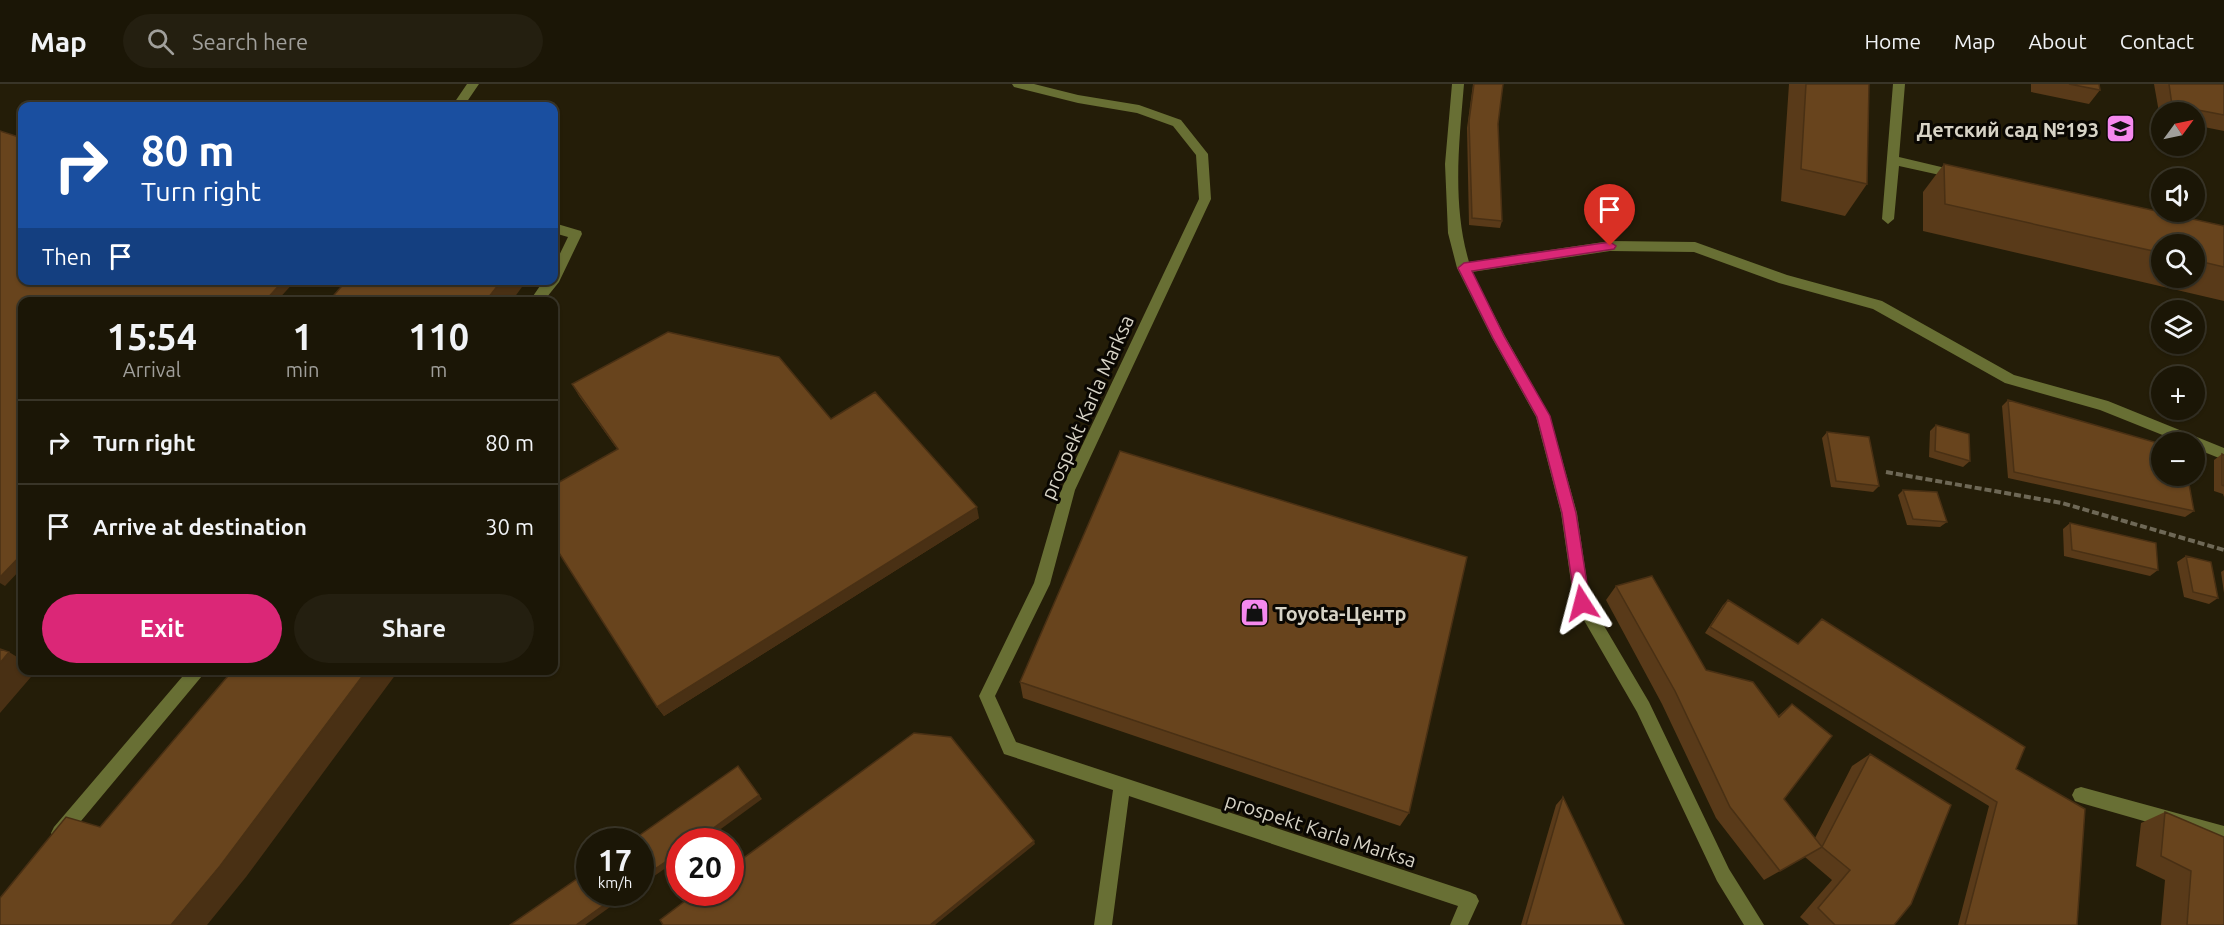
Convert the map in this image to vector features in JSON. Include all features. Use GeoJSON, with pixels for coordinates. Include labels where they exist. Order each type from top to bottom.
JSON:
{"type":"FeatureCollection","features":[{"type":"Feature","properties":{"kind":"street"},"geometry":{"type":"LineString","coordinates":[[461,102],[473,84]]}},
{"type":"Feature","properties":{"kind":"street","name":"prospekt Karla Marksa"},"geometry":{"type":"LineString","coordinates":[[1018,84],[1078,99],[1139,109],[1177,123],[1202,154],[1205,199],[1068,490],[1042,584],[987,696],[1010,748],[1470,902],[1460,925]]}},
{"type":"Feature","properties":{"kind":"street"},"geometry":{"type":"LineString","coordinates":[[1458,84],[1451,164],[1454,233],[1464,268],[1499,338],[1543,416],[1569,513],[1582,603],[1643,707],[1723,875],[1755,925]]}},
{"type":"Feature","properties":{"kind":"street"},"geometry":{"type":"LineString","coordinates":[[1888,219],[1899,84]]}},
{"type":"Feature","properties":{"kind":"street"},"geometry":{"type":"LineString","coordinates":[[1893,160],[1973,178]]}},
{"type":"Feature","properties":{"kind":"street"},"geometry":{"type":"LineString","coordinates":[[558,229],[576,234],[558,269]]}},
{"type":"Feature","properties":{"kind":"street"},"geometry":{"type":"LineString","coordinates":[[1464,268],[1610,246],[1695,247],[1784,279],[1877,305],[2010,379],[2103,405],[2224,454]]}},
{"type":"Feature","properties":{"kind":"street"},"geometry":{"type":"LineString","coordinates":[[52,842],[195,675]]}},
{"type":"Feature","properties":{"kind":"street"},"geometry":{"type":"LineString","coordinates":[[1103,925],[1122,785]]}},
{"type":"Feature","properties":{"kind":"street"},"geometry":{"type":"LineString","coordinates":[[2081,795],[2224,835]]}},
{"type":"Feature","properties":{"kind":"path"},"geometry":{"type":"LineString","coordinates":[[1886,472],[2062,504],[2224,550]]}},
{"type":"Feature","properties":{"kind":"building"},"geometry":{"type":"Polygon","coordinates":[[[1474,84],[1503,84],[1498,124],[1502,221],[1472,218],[1469,121],[1474,84]]]}},
{"type":"Feature","properties":{"kind":"building"},"geometry":{"type":"Polygon","coordinates":[[[1806,84],[1869,84],[1867,184],[1801,169],[1806,84]]]}},
{"type":"Feature","properties":{"kind":"building"},"geometry":{"type":"Polygon","coordinates":[[[2069,84],[2099,84],[2100,90],[2069,84]]]}},
{"type":"Feature","properties":{"kind":"building"},"geometry":{"type":"Polygon","coordinates":[[[2169,84],[2224,84],[2224,115],[2205,111],[2205,102],[2172,102],[2169,84]]]}},
{"type":"Feature","properties":{"kind":"building"},"geometry":{"type":"Polygon","coordinates":[[[0,131],[18,137],[18,285],[279,285],[269,297],[18,297],[18,558],[0,577],[0,131]]]}},
{"type":"Feature","properties":{"kind":"building"},"geometry":{"type":"Polygon","coordinates":[[[1944,164],[2151,210],[2151,222],[2205,222],[2224,226],[2224,267],[2205,263],[2205,234],[2151,234],[2151,251],[1945,204],[1944,164]]]}},
{"type":"Feature","properties":{"kind":"building"},"geometry":{"type":"Polygon","coordinates":[[[343,285],[498,285],[489,297],[332,297],[343,285]]]}},
{"type":"Feature","properties":{"kind":"building"},"geometry":{"type":"Polygon","coordinates":[[[668,332],[779,357],[831,419],[875,392],[977,507],[657,707],[558,551],[558,483],[618,449],[572,384],[668,332]]]}},
{"type":"Feature","properties":{"kind":"building"},"geometry":{"type":"Polygon","coordinates":[[[2008,400],[2151,441],[2151,486],[2189,486],[2194,511],[2014,472],[2008,400]]]}},
{"type":"Feature","properties":{"kind":"building"},"geometry":{"type":"Polygon","coordinates":[[[1936,425],[1969,434],[1970,461],[1935,451],[1936,425]]]}},
{"type":"Feature","properties":{"kind":"building"},"geometry":{"type":"Polygon","coordinates":[[[1827,432],[1869,437],[1879,486],[1836,481],[1827,432]]]}},
{"type":"Feature","properties":{"kind":"building","name":"Toyota-Центр"},"geometry":{"type":"Polygon","coordinates":[[[1120,451],[1467,557],[1409,813],[1020,682],[1120,451]]]}},
{"type":"Feature","properties":{"kind":"building"},"geometry":{"type":"Polygon","coordinates":[[[2222,454],[2224,455],[2224,486],[2222,485],[2222,454]]]}},
{"type":"Feature","properties":{"kind":"building"},"geometry":{"type":"Polygon","coordinates":[[[1903,490],[1937,492],[1947,522],[1913,519],[1903,490]]]}},
{"type":"Feature","properties":{"kind":"building"},"geometry":{"type":"Polygon","coordinates":[[[2070,523],[2156,543],[2158,570],[2072,550],[2070,523]]]}},
{"type":"Feature","properties":{"kind":"building"},"geometry":{"type":"Polygon","coordinates":[[[2186,556],[2211,562],[2218,598],[2193,592],[2186,556]]]}},
{"type":"Feature","properties":{"kind":"building"},"geometry":{"type":"Polygon","coordinates":[[[1652,576],[1706,670],[1753,682],[1779,717],[1792,704],[1832,736],[1784,799],[1822,847],[1780,871],[1730,807],[1675,691],[1616,586],[1652,576]]]}},
{"type":"Feature","properties":{"kind":"building"},"geometry":{"type":"Polygon","coordinates":[[[1728,600],[1798,644],[1822,619],[2025,747],[2016,769],[2085,809],[2077,925],[1965,925],[1997,802],[1710,627],[1728,600]]]}},
{"type":"Feature","properties":{"kind":"building"},"geometry":{"type":"Polygon","coordinates":[[[0,649],[9,652],[0,663],[0,649]]]}},
{"type":"Feature","properties":{"kind":"building"},"geometry":{"type":"Polygon","coordinates":[[[229,675],[363,675],[220,866],[171,925],[0,925],[0,898],[66,817],[100,827],[229,675]]]}},
{"type":"Feature","properties":{"kind":"building"},"geometry":{"type":"Polygon","coordinates":[[[914,733],[951,737],[1034,841],[930,925],[663,925],[660,920],[678,906],[744,906],[744,858],[914,733]]]}},
{"type":"Feature","properties":{"kind":"building"},"geometry":{"type":"Polygon","coordinates":[[[1870,754],[1951,805],[1911,904],[1894,925],[1835,925],[1818,908],[1850,870],[1822,847],[1870,754]]]}},
{"type":"Feature","properties":{"kind":"building"},"geometry":{"type":"Polygon","coordinates":[[[738,766],[759,795],[713,828],[666,828],[666,861],[654,870],[654,828],[650,828],[738,766]]]}},
{"type":"Feature","properties":{"kind":"building"},"geometry":{"type":"Polygon","coordinates":[[[1563,797],[1624,925],[1526,925],[1563,797]]]}},
{"type":"Feature","properties":{"kind":"building"},"geometry":{"type":"Polygon","coordinates":[[[2165,812],[2224,837],[2224,925],[2187,925],[2191,871],[2161,856],[2165,812]]]}},
{"type":"Feature","properties":{"kind":"building"},"geometry":{"type":"Polygon","coordinates":[[[576,880],[576,906],[602,906],[576,925],[510,925],[576,880]]]}},
{"type":"Feature","properties":{"kind":"place","name":"Детский сад №193"},"geometry":{"type":"Point","coordinates":[2120,129]}},
{"type":"Feature","properties":{"kind":"place","name":"Toyota-Центр"},"geometry":{"type":"Point","coordinates":[1254,613]}},
{"type":"Feature","properties":{"kind":"route"},"geometry":{"type":"LineString","coordinates":[[1582,603],[1569,513],[1543,416],[1499,338],[1464,268],[1610,246]]}}]}
